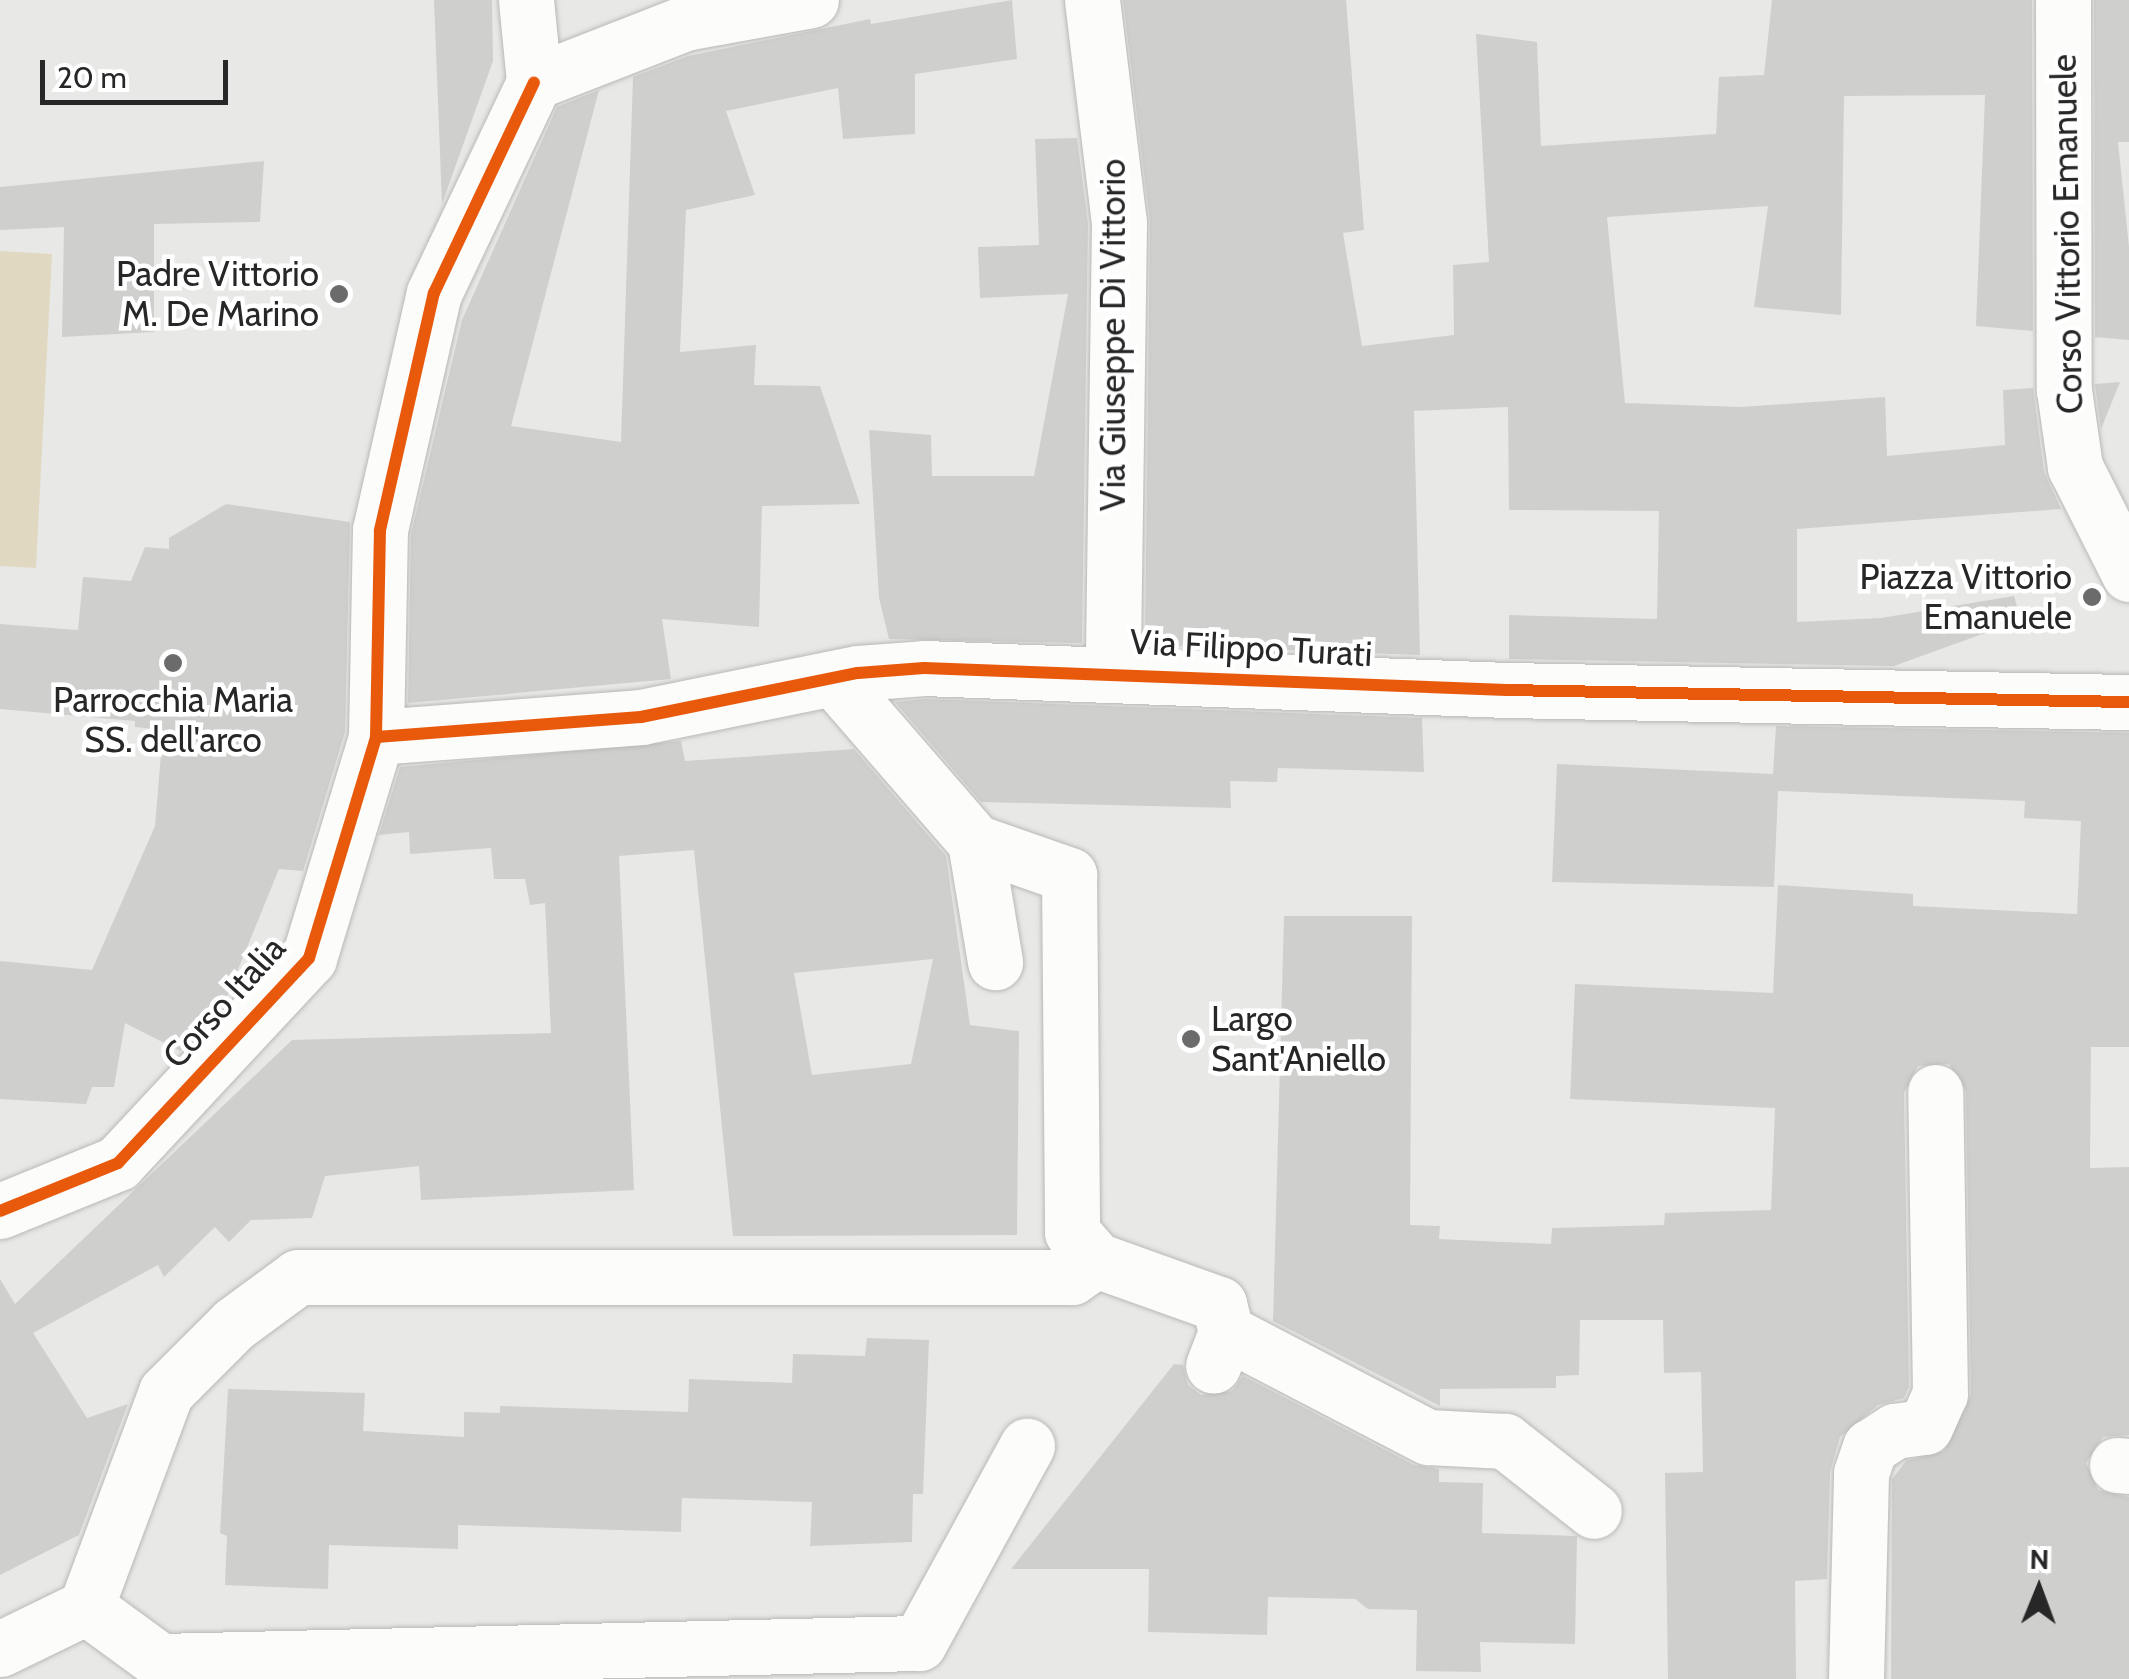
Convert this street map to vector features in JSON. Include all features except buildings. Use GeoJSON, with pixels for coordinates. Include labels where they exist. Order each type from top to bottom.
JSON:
{"type":"FeatureCollection","features":[{"type":"Feature","properties":{"kind":"street"},"geometry":{"type":"LineString","coordinates":[[526,0],[534,82],[685,22],[811,0]]}},
{"type":"Feature","properties":{"kind":"street","name":"Via Giuseppe Di Vittorio"},"geometry":{"type":"LineString","coordinates":[[1092,0],[1119,222],[1113,672]]}},
{"type":"Feature","properties":{"kind":"street","name":"Corso Vittorio Emanuele"},"geometry":{"type":"LineString","coordinates":[[2064,0],[2064,390],[2076,467],[2129,574]]}},
{"type":"Feature","properties":{"kind":"street","name":"Corso Italia"},"geometry":{"type":"LineString","coordinates":[[0,1211],[118,1163],[309,958],[376,737],[380,530],[434,294],[534,82]]}},
{"type":"Feature","properties":{"kind":"street","name":"Via Filippo Turati"},"geometry":{"type":"LineString","coordinates":[[376,737],[641,717],[834,679],[924,668],[1113,672],[1507,690],[2129,702]]}},
{"type":"Feature","properties":{"kind":"street"},"geometry":{"type":"LineString","coordinates":[[834,679],[975,842],[1069,875],[1072,1232],[1096,1260],[1219,1304],[1220,1349],[1428,1436],[1505,1441],[1594,1511]]}},
{"type":"Feature","properties":{"kind":"street"},"geometry":{"type":"LineString","coordinates":[[975,842],[995,962]]}},
{"type":"Feature","properties":{"kind":"street"},"geometry":{"type":"LineString","coordinates":[[1856,1679],[1861,1473],[1870,1447],[1896,1431],[1924,1426],[1940,1394],[1935,1092]]}},
{"type":"Feature","properties":{"kind":"street"},"geometry":{"type":"LineString","coordinates":[[111,1640],[166,1392],[234,1324],[298,1277],[1072,1277],[1096,1260]]}},
{"type":"Feature","properties":{"kind":"street"},"geometry":{"type":"LineString","coordinates":[[0,1649],[111,1640],[160,1661],[750,1663],[918,1643],[1027,1446]]}},
{"type":"Feature","properties":{"kind":"shaded area"},"geometry":{"type":"Polygon","coordinates":[[[0,251],[52,254],[36,568],[0,566],[0,251]]]}},
{"type":"Feature","properties":{"kind":"cycle path"},"geometry":{"type":"LineString","coordinates":[[0,1211],[118,1163],[309,958],[376,737],[380,530],[434,293],[534,82]]}},
{"type":"Feature","properties":{"kind":"cycle path"},"geometry":{"type":"LineString","coordinates":[[376,737],[641,717],[858,673],[924,668],[1507,690],[2129,702]]}},
{"type":"Feature","properties":{"kind":"place","name":"Padre Vittorio M. De Marino"},"geometry":{"type":"Point","coordinates":[339,294]}},
{"type":"Feature","properties":{"kind":"place","name":"Piazza Vittorio Emanuele"},"geometry":{"type":"Point","coordinates":[2092,597]}},
{"type":"Feature","properties":{"kind":"place","name":"Parrocchia Maria SS. dell'arco"},"geometry":{"type":"Point","coordinates":[173,663]}},
{"type":"Feature","properties":{"kind":"place","name":"Largo Sant'Aniello"},"geometry":{"type":"Point","coordinates":[1191,1039]}}]}
